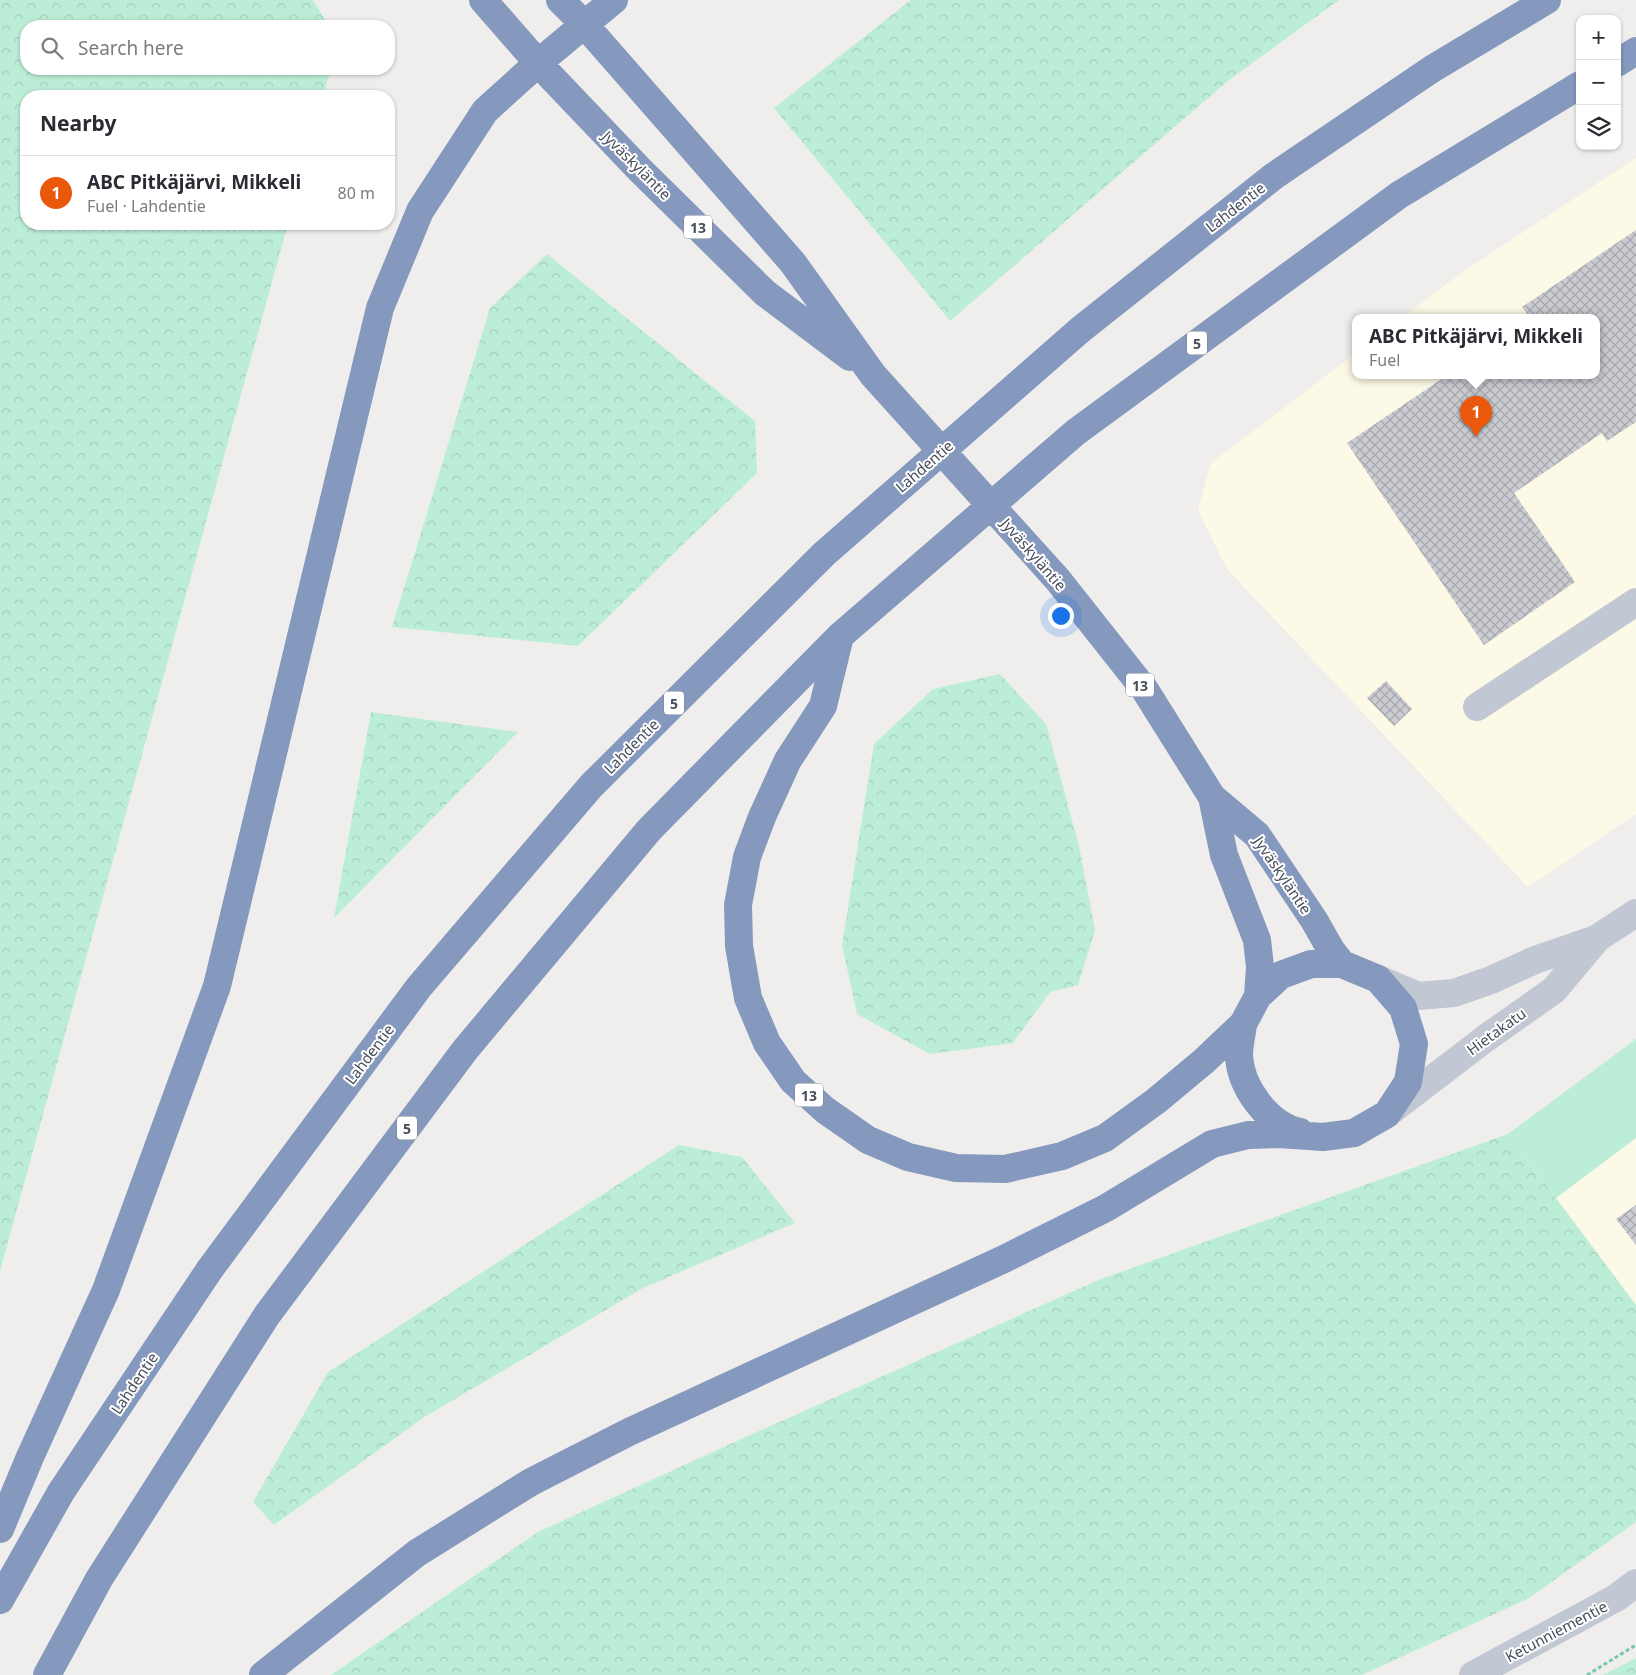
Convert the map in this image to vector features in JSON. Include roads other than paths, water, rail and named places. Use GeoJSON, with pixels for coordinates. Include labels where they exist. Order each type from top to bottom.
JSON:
{"type":"FeatureCollection","features":[{"type":"Feature","properties":{"kind":"highway","name":"Jyväskyläntie"},"geometry":{"type":"LineString","coordinates":[[482,0],[538,63],[640,170],[765,293],[873,375]]}},
{"type":"Feature","properties":{"kind":"highway","name":"Jyväskyläntie"},"geometry":{"type":"LineString","coordinates":[[560,0],[584,24],[792,263],[873,375],[1058,580],[1144,690],[1212,797],[1257,835],[1342,964]]}},
{"type":"Feature","properties":{"kind":"highway"},"geometry":{"type":"LineString","coordinates":[[0,1530],[30,1457],[106,1290],[217,986],[380,308],[420,211],[485,111],[538,63],[614,0]]}},
{"type":"Feature","properties":{"kind":"highway","name":"Lahdentie"},"geometry":{"type":"LineString","coordinates":[[0,1600],[61,1492],[210,1270],[419,987],[591,786],[824,554],[1080,330],[1274,176],[1432,69],[1547,0]]}},
{"type":"Feature","properties":{"kind":"highway"},"geometry":{"type":"LineString","coordinates":[[1621,60],[1636,51]]}},
{"type":"Feature","properties":{"kind":"highway","name":"5"},"geometry":{"type":"LineString","coordinates":[[47,1675],[99,1579],[267,1315],[464,1050],[649,830],[840,636],[1084,426],[1399,195],[1576,88]]}},
{"type":"Feature","properties":{"kind":"highway","name":"13"},"geometry":{"type":"LineString","coordinates":[[840,636],[823,706],[788,760],[762,817],[747,857],[738,905],[739,946],[748,998],[767,1043],[793,1081],[824,1110],[868,1140],[908,1158],[956,1168],[1005,1169],[1062,1156],[1105,1138],[1156,1101],[1197,1067],[1243,1024],[1258,996]]}},
{"type":"Feature","properties":{"kind":"highway","name":"Jyväskyläntie"},"geometry":{"type":"LineString","coordinates":[[1212,797],[1224,855],[1257,940],[1260,967],[1258,996]]}},
{"type":"Feature","properties":{"kind":"highway"},"geometry":{"type":"LineString","coordinates":[[263,1675],[417,1553],[531,1482],[629,1432],[1004,1259],[1106,1208],[1212,1144],[1248,1134],[1279,1134],[1323,1138],[1354,1133],[1387,1114],[1408,1082],[1414,1044],[1403,1008],[1378,979],[1342,964],[1311,964],[1281,975],[1258,996]]}},
{"type":"Feature","properties":{"kind":"highway"},"geometry":{"type":"LineString","coordinates":[[1243,1024],[1239,1055],[1247,1086],[1265,1113],[1292,1130],[1323,1138]]}},
{"type":"Feature","properties":{"kind":"street"},"geometry":{"type":"LineString","coordinates":[[1477,707],[1636,602]]}},
{"type":"Feature","properties":{"kind":"street","name":"Hietakatu"},"geometry":{"type":"LineString","coordinates":[[1378,979],[1418,996],[1454,993],[1491,980],[1534,960],[1596,939],[1636,913]]}},
{"type":"Feature","properties":{"kind":"street","name":"Hietakatu"},"geometry":{"type":"LineString","coordinates":[[1387,1114],[1486,1038],[1554,990],[1596,939]]}},
{"type":"Feature","properties":{"kind":"street","name":"Ketunniementie"},"geometry":{"type":"LineString","coordinates":[[1473,1675],[1616,1598],[1636,1583]]}},
{"type":"Feature","properties":{"kind":"place","name":"ABC Pitkäjärvi, Mikkeli"},"geometry":{"type":"Point","coordinates":[1476,437]}}]}
